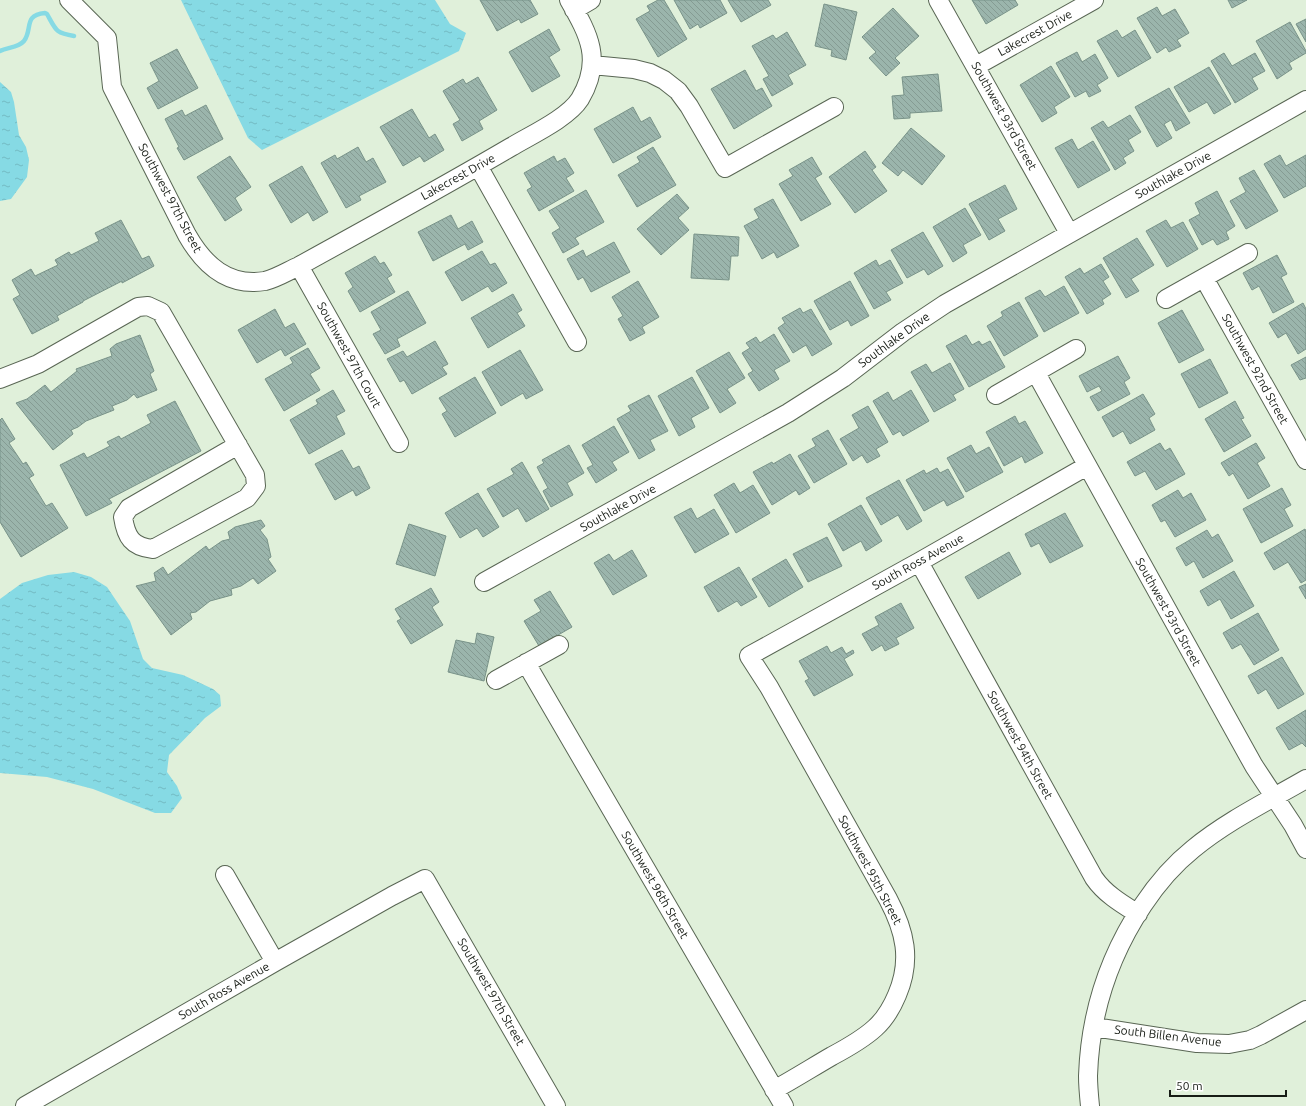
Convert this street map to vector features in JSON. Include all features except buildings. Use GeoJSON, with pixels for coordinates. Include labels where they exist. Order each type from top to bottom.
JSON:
{"type":"FeatureCollection","features":[{"type":"Feature","properties":{"kind":"street","name":"Southwest 97th Street"},"geometry":{"type":"LineString","coordinates":[[69,0],[107,38],[112,87],[198,253],[208,264],[220,273],[241,280],[264,281],[299,266]]}},
{"type":"Feature","properties":{"kind":"street"},"geometry":{"type":"LineString","coordinates":[[591,0],[572,5],[588,38],[592,53],[592,66],[634,69],[650,73],[664,80],[678,91],[689,106],[725,168],[834,107]]}},
{"type":"Feature","properties":{"kind":"street","name":"Southwest 93rd Street"},"geometry":{"type":"LineString","coordinates":[[938,0],[1069,233]]}},
{"type":"Feature","properties":{"kind":"street","name":"Lakecrest Drive"},"geometry":{"type":"LineString","coordinates":[[976,66],[1094,0]]}},
{"type":"Feature","properties":{"kind":"street","name":"Lakecrest Drive"},"geometry":{"type":"LineString","coordinates":[[299,266],[478,166],[570,111],[580,100],[588,83],[592,66]]}},
{"type":"Feature","properties":{"kind":"street","name":"Southlake Drive"},"geometry":{"type":"LineString","coordinates":[[484,582],[788,413],[837,382],[903,332],[945,304],[1306,100]]}},
{"type":"Feature","properties":{"kind":"street"},"geometry":{"type":"LineString","coordinates":[[478,166],[577,342]]}},
{"type":"Feature","properties":{"kind":"street"},"geometry":{"type":"LineString","coordinates":[[1166,299],[1248,253]]}},
{"type":"Feature","properties":{"kind":"street","name":"Southwest 97th Court"},"geometry":{"type":"LineString","coordinates":[[299,266],[399,443]]}},
{"type":"Feature","properties":{"kind":"street","name":"Southwest 92nd Street"},"geometry":{"type":"LineString","coordinates":[[1204,278],[1306,460]]}},
{"type":"Feature","properties":{"kind":"street"},"geometry":{"type":"LineString","coordinates":[[0,379],[38,364],[138,307],[148,306],[161,312],[238,445],[255,475],[256,486],[247,498],[153,549],[142,548],[131,540],[125,529],[123,517],[129,508],[238,445]]}},
{"type":"Feature","properties":{"kind":"street"},"geometry":{"type":"LineString","coordinates":[[996,395],[1076,349]]}},
{"type":"Feature","properties":{"kind":"street","name":"Southwest 93rd Street"},"geometry":{"type":"LineString","coordinates":[[1036,373],[1254,766],[1293,825],[1306,849]]}},
{"type":"Feature","properties":{"kind":"street","name":"South Ross Avenue"},"geometry":{"type":"LineString","coordinates":[[749,656],[919,562],[1087,466]]}},
{"type":"Feature","properties":{"kind":"street","name":"Southwest 94th Street"},"geometry":{"type":"LineString","coordinates":[[919,562],[1094,878],[1101,887],[1118,901],[1138,914]]}},
{"type":"Feature","properties":{"kind":"street"},"geometry":{"type":"LineString","coordinates":[[496,680],[559,645]]}},
{"type":"Feature","properties":{"kind":"street","name":"Southwest 95th Street"},"geometry":{"type":"LineString","coordinates":[[749,656],[769,688],[888,899],[900,925],[906,951],[904,976],[900,989],[889,1010],[876,1027],[852,1045],[774,1090]]}},
{"type":"Feature","properties":{"kind":"street","name":"Southwest 96th Street"},"geometry":{"type":"LineString","coordinates":[[526,663],[784,1106]]}},
{"type":"Feature","properties":{"kind":"street"},"geometry":{"type":"LineString","coordinates":[[1090,1106],[1088,1076],[1094,1026],[1100,997],[1113,959],[1126,933],[1138,914],[1164,876],[1192,849],[1212,834],[1306,779]]}},
{"type":"Feature","properties":{"kind":"street"},"geometry":{"type":"LineString","coordinates":[[225,875],[275,962]]}},
{"type":"Feature","properties":{"kind":"street","name":"Southwest 97th Street"},"geometry":{"type":"LineString","coordinates":[[425,879],[556,1106]]}},
{"type":"Feature","properties":{"kind":"street","name":"South Ross Avenue"},"geometry":{"type":"LineString","coordinates":[[25,1106],[275,962],[425,879]]}},
{"type":"Feature","properties":{"kind":"street","name":"South Billen Avenue"},"geometry":{"type":"LineString","coordinates":[[1094,1026],[1197,1043],[1229,1044],[1250,1040],[1306,1010]]}},
{"type":"Feature","properties":{"kind":"water"},"geometry":{"type":"Polygon","coordinates":[[[181,0],[435,0],[450,24],[466,33],[459,51],[262,150],[248,138],[181,0]]]}},
{"type":"Feature","properties":{"kind":"water"},"geometry":{"type":"Polygon","coordinates":[[[0,82],[11,92],[19,135],[26,147],[29,160],[27,177],[11,199],[0,201],[0,82]]]}},
{"type":"Feature","properties":{"kind":"water"},"geometry":{"type":"Polygon","coordinates":[[[74,572],[91,577],[107,587],[130,621],[143,659],[152,668],[183,675],[213,689],[220,695],[221,706],[205,718],[169,755],[167,772],[177,786],[182,798],[171,813],[155,813],[93,789],[47,777],[0,773],[0,599],[22,583],[48,575],[74,572]]]}},
{"type":"Feature","properties":{"kind":"waterway"},"geometry":{"type":"LineString","coordinates":[[0,51],[22,43],[27,36],[31,20],[38,14],[47,14],[52,24],[59,32],[74,36]]}}]}
